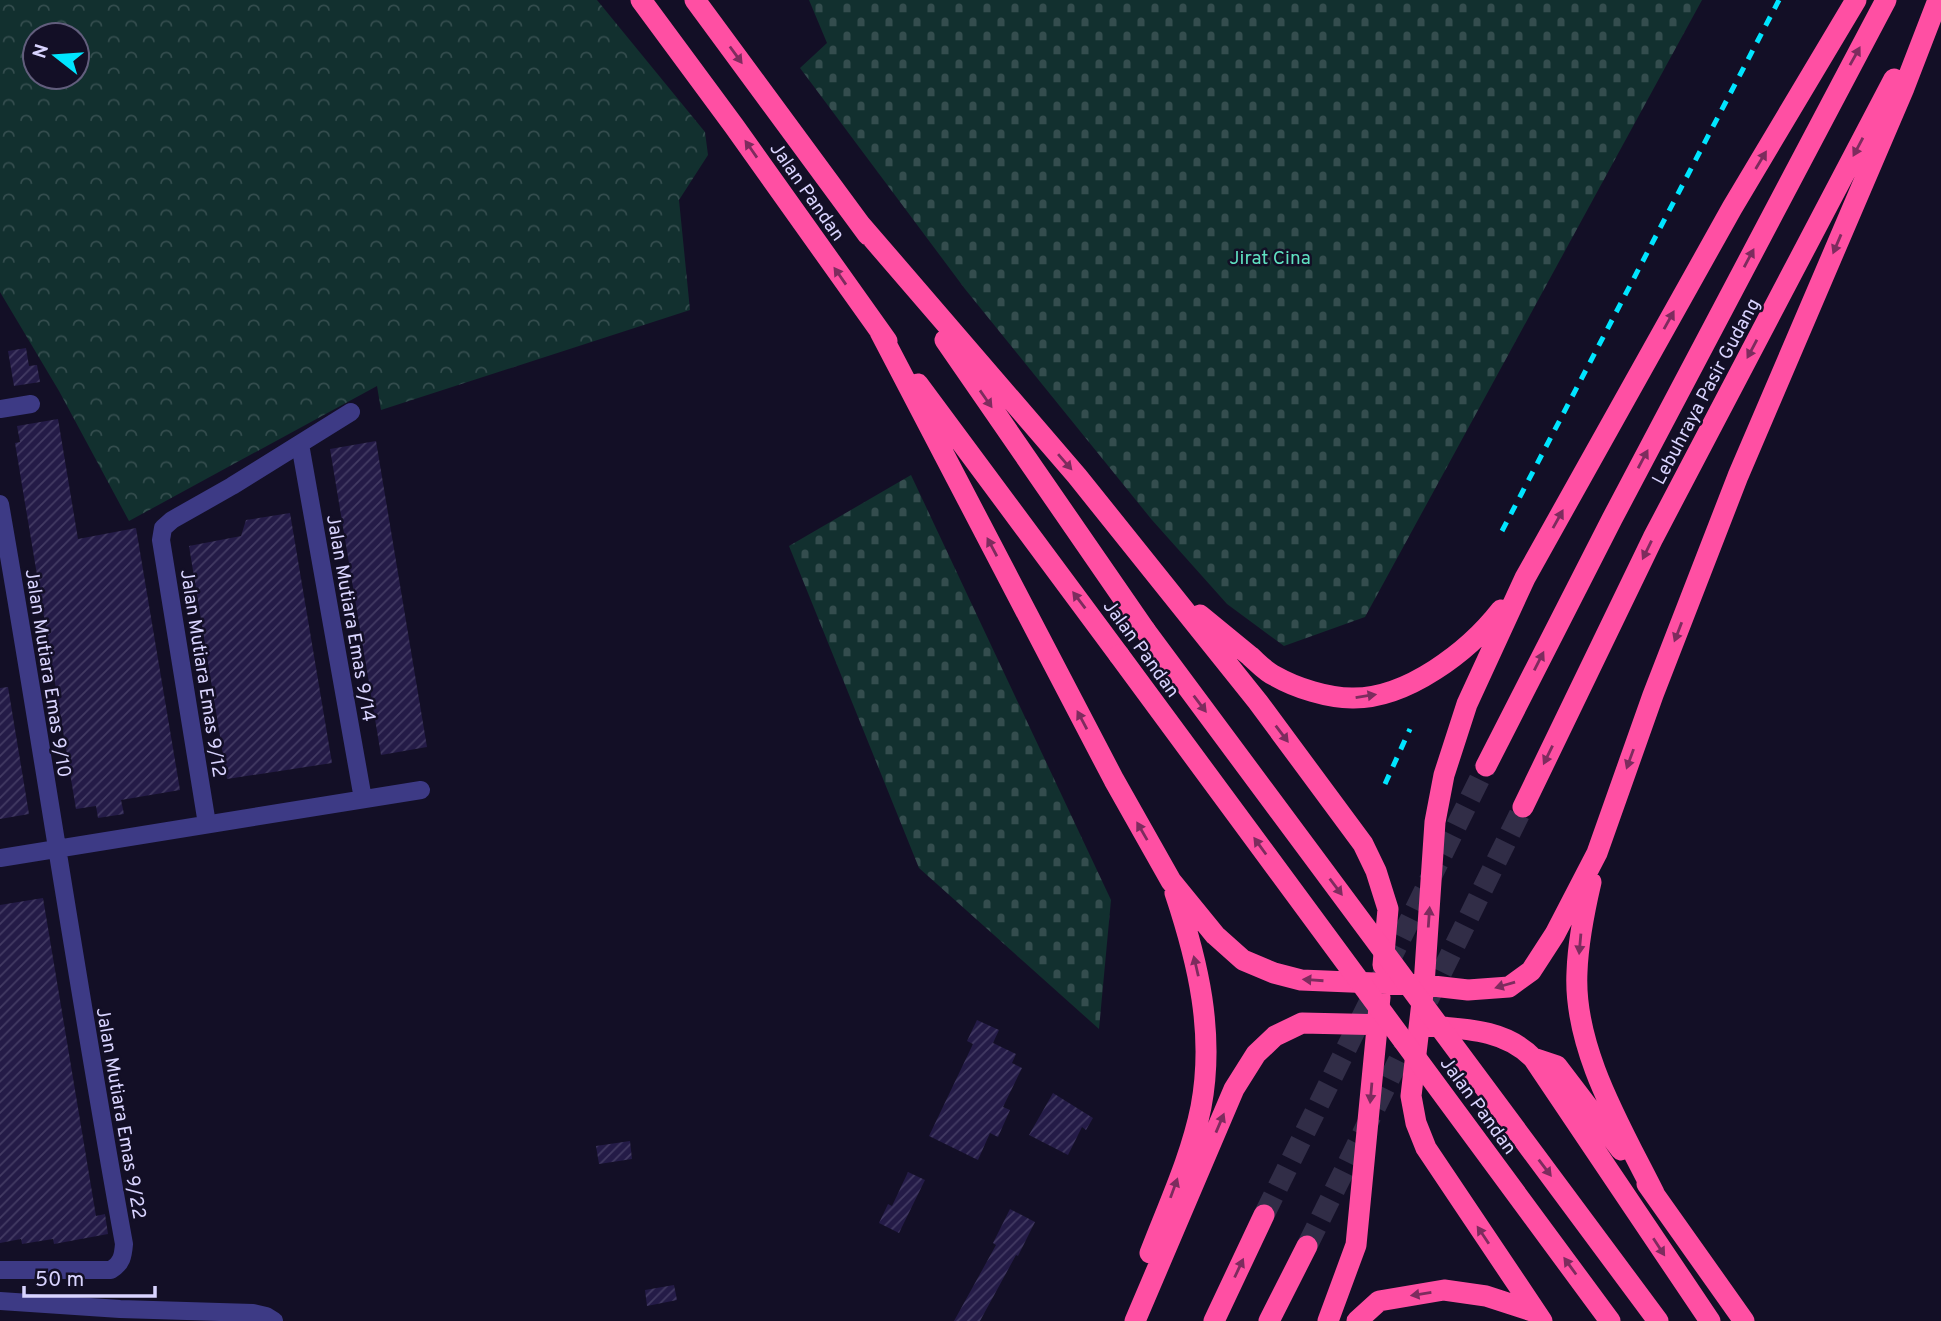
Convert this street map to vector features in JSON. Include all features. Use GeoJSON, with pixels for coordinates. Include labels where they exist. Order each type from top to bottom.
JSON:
{"type":"FeatureCollection","features":[{"type":"Feature","properties":{"kind":"highway","name":"Jalan Pandan"},"geometry":{"type":"LineString","coordinates":[[641,0],[880,332],[1610,1321]]}},
{"type":"Feature","properties":{"kind":"highway","name":"Jalan Pandan"},"geometry":{"type":"LineString","coordinates":[[695,0],[940,333],[1145,630],[1658,1321]]}},
{"type":"Feature","properties":{"kind":"highway"},"geometry":{"type":"LineString","coordinates":[[1538,1317],[1426,1148],[1416,1123],[1411,1096],[1424,985],[1435,822],[1444,775],[1468,704],[1525,578],[1726,219],[1856,0]]}},
{"type":"Feature","properties":{"kind":"highway","name":"Lebuhraya Pasir Gudang"},"geometry":{"type":"LineString","coordinates":[[1486,766],[1625,494],[1886,0]]}},
{"type":"Feature","properties":{"kind":"highway"},"geometry":{"type":"LineString","coordinates":[[1654,1193],[1601,1087],[1583,1027],[1577,975],[1581,927],[1597,853],[1653,695],[1738,476],[1903,88],[1937,0]]}},
{"type":"Feature","properties":{"kind":"highway","name":"Lebuhraya Pasir Gudang"},"geometry":{"type":"LineString","coordinates":[[1523,807],[1653,538],[1937,0]]}},
{"type":"Feature","properties":{"kind":"highway"},"geometry":{"type":"LineString","coordinates":[[860,224],[1077,476],[1258,702],[1363,844],[1376,871],[1388,909],[1356,1245],[1328,1321]]}},
{"type":"Feature","properties":{"kind":"highway"},"geometry":{"type":"LineString","coordinates":[[880,332],[1114,780],[1171,881],[1215,935],[1244,960],[1274,973],[1301,980],[1424,985],[1468,990],[1509,987],[1531,971],[1555,934],[1597,853]]}},
{"type":"Feature","properties":{"kind":"highway"},"geometry":{"type":"LineString","coordinates":[[1163,584],[1273,676],[1300,687],[1353,698],[1379,694],[1414,682],[1450,660],[1486,629],[1525,578]]}},
{"type":"Feature","properties":{"kind":"highway"},"geometry":{"type":"LineString","coordinates":[[1125,1321],[1189,1147],[1201,1108],[1206,1071],[1206,1029],[1201,986],[1191,941],[1171,881]]}},
{"type":"Feature","properties":{"kind":"highway"},"geometry":{"type":"LineString","coordinates":[[1136,1321],[1234,1089],[1256,1054],[1275,1036],[1302,1023],[1419,1025],[1478,1030],[1504,1038],[1523,1048],[1533,1058],[1710,1321]]}},
{"type":"Feature","properties":{"kind":"highway"},"geometry":{"type":"LineString","coordinates":[[1533,1058],[1557,1066],[1654,1193],[1744,1321]]}},
{"type":"Feature","properties":{"kind":"highway"},"geometry":{"type":"LineString","coordinates":[[1214,1321],[1264,1215]]}},
{"type":"Feature","properties":{"kind":"highway"},"geometry":{"type":"LineString","coordinates":[[1269,1321],[1307,1246]]}},
{"type":"Feature","properties":{"kind":"highway"},"geometry":{"type":"LineString","coordinates":[[1357,1321],[1379,1301],[1444,1290],[1486,1296],[1538,1317]]}},
{"type":"Feature","properties":{"kind":"street"},"geometry":{"type":"LineString","coordinates":[[0,409],[31,404]]}},
{"type":"Feature","properties":{"kind":"street"},"geometry":{"type":"LineString","coordinates":[[300,444],[351,412]]}},
{"type":"Feature","properties":{"kind":"street","name":"Jalan Mutiara Emas 9/12"},"geometry":{"type":"LineString","coordinates":[[207,824],[161,540],[163,528],[172,520],[300,444]]}},
{"type":"Feature","properties":{"kind":"street","name":"Jalan Mutiara Emas 9/14"},"geometry":{"type":"LineString","coordinates":[[300,444],[363,799]]}},
{"type":"Feature","properties":{"kind":"street","name":"Jalan Mutiara Emas 9/10"},"geometry":{"type":"LineString","coordinates":[[0,504],[56,848]]}},
{"type":"Feature","properties":{"kind":"street"},"geometry":{"type":"LineString","coordinates":[[0,858],[421,790]]}},
{"type":"Feature","properties":{"kind":"street","name":"Jalan Mutiara Emas 9/22"},"geometry":{"type":"LineString","coordinates":[[0,1270],[103,1271],[119,1265],[123,1256],[124,1244],[88,1048],[56,848]]}},
{"type":"Feature","properties":{"kind":"street"},"geometry":{"type":"LineString","coordinates":[[0,1301],[118,1315],[253,1312],[274,1321]]}},
{"type":"Feature","properties":{"kind":"green space"},"geometry":{"type":"Polygon","coordinates":[[[0,0],[597,0],[705,132],[708,155],[679,200],[690,310],[381,410],[377,386],[129,521],[59,391],[0,292],[0,0]]]}},
{"type":"Feature","properties":{"kind":"green space","name":"Jirat Cina"},"geometry":{"type":"Polygon","coordinates":[[[809,0],[1702,0],[1365,617],[1284,646],[1227,604],[1152,520],[965,289],[800,68],[827,43],[809,0]]]}},
{"type":"Feature","properties":{"kind":"green space"},"geometry":{"type":"Polygon","coordinates":[[[911,475],[1111,900],[1099,1029],[919,868],[789,546],[911,475]]]}},
{"type":"Feature","properties":{"kind":"building"},"geometry":{"type":"Polygon","coordinates":[[[26,348],[29,366],[37,365],[40,382],[14,386],[8,351],[26,348]]]}},
{"type":"Feature","properties":{"kind":"building"},"geometry":{"type":"Polygon","coordinates":[[[58,419],[78,539],[136,528],[180,790],[121,800],[124,814],[98,818],[96,806],[76,809],[15,443],[20,442],[17,426],[58,419]]]}},
{"type":"Feature","properties":{"kind":"building"},"geometry":{"type":"Polygon","coordinates":[[[376,441],[427,747],[381,755],[330,449],[376,441]]]}},
{"type":"Feature","properties":{"kind":"building"},"geometry":{"type":"Polygon","coordinates":[[[290,513],[332,763],[227,779],[189,546],[241,536],[246,520],[290,513]]]}},
{"type":"Feature","properties":{"kind":"building"},"geometry":{"type":"Polygon","coordinates":[[[8,687],[29,814],[0,819],[0,688],[8,687]]]}},
{"type":"Feature","properties":{"kind":"building"},"geometry":{"type":"Polygon","coordinates":[[[43,898],[96,1216],[105,1214],[108,1234],[54,1244],[53,1239],[22,1244],[21,1239],[0,1243],[0,905],[43,898]]]}},
{"type":"Feature","properties":{"kind":"building"},"geometry":{"type":"Polygon","coordinates":[[[977,1020],[999,1030],[993,1043],[1016,1054],[1012,1063],[1022,1068],[1003,1107],[1010,1110],[998,1137],[990,1133],[978,1160],[929,1136],[973,1044],[967,1041],[977,1020]]]}},
{"type":"Feature","properties":{"kind":"building"},"geometry":{"type":"Polygon","coordinates":[[[1053,1093],[1093,1118],[1086,1130],[1082,1127],[1068,1155],[1029,1135],[1053,1093]]]}},
{"type":"Feature","properties":{"kind":"building"},"geometry":{"type":"Polygon","coordinates":[[[630,1141],[632,1159],[599,1164],[596,1146],[630,1141]]]}},
{"type":"Feature","properties":{"kind":"building"},"geometry":{"type":"Polygon","coordinates":[[[908,1172],[925,1180],[899,1233],[879,1223],[888,1204],[892,1206],[908,1172]]]}},
{"type":"Feature","properties":{"kind":"building"},"geometry":{"type":"Polygon","coordinates":[[[1010,1209],[1035,1222],[1018,1256],[1016,1255],[980,1321],[954,1321],[996,1245],[993,1243],[1010,1209]]]}},
{"type":"Feature","properties":{"kind":"building"},"geometry":{"type":"Polygon","coordinates":[[[674,1285],[677,1300],[647,1306],[645,1290],[674,1285]]]}},
{"type":"Feature","properties":{"kind":"tunnel"},"geometry":{"type":"LineString","coordinates":[[1264,1215],[1486,766]]}},
{"type":"Feature","properties":{"kind":"tunnel"},"geometry":{"type":"LineString","coordinates":[[1428,1000],[1523,807]]}},
{"type":"Feature","properties":{"kind":"tunnel"},"geometry":{"type":"LineString","coordinates":[[1307,1246],[1414,1029]]}},
{"type":"Feature","properties":{"kind":"railway"},"geometry":{"type":"LineString","coordinates":[[1502,531],[1779,0]]}},
{"type":"Feature","properties":{"kind":"railway"},"geometry":{"type":"LineString","coordinates":[[1385,784],[1410,729]]}}]}
